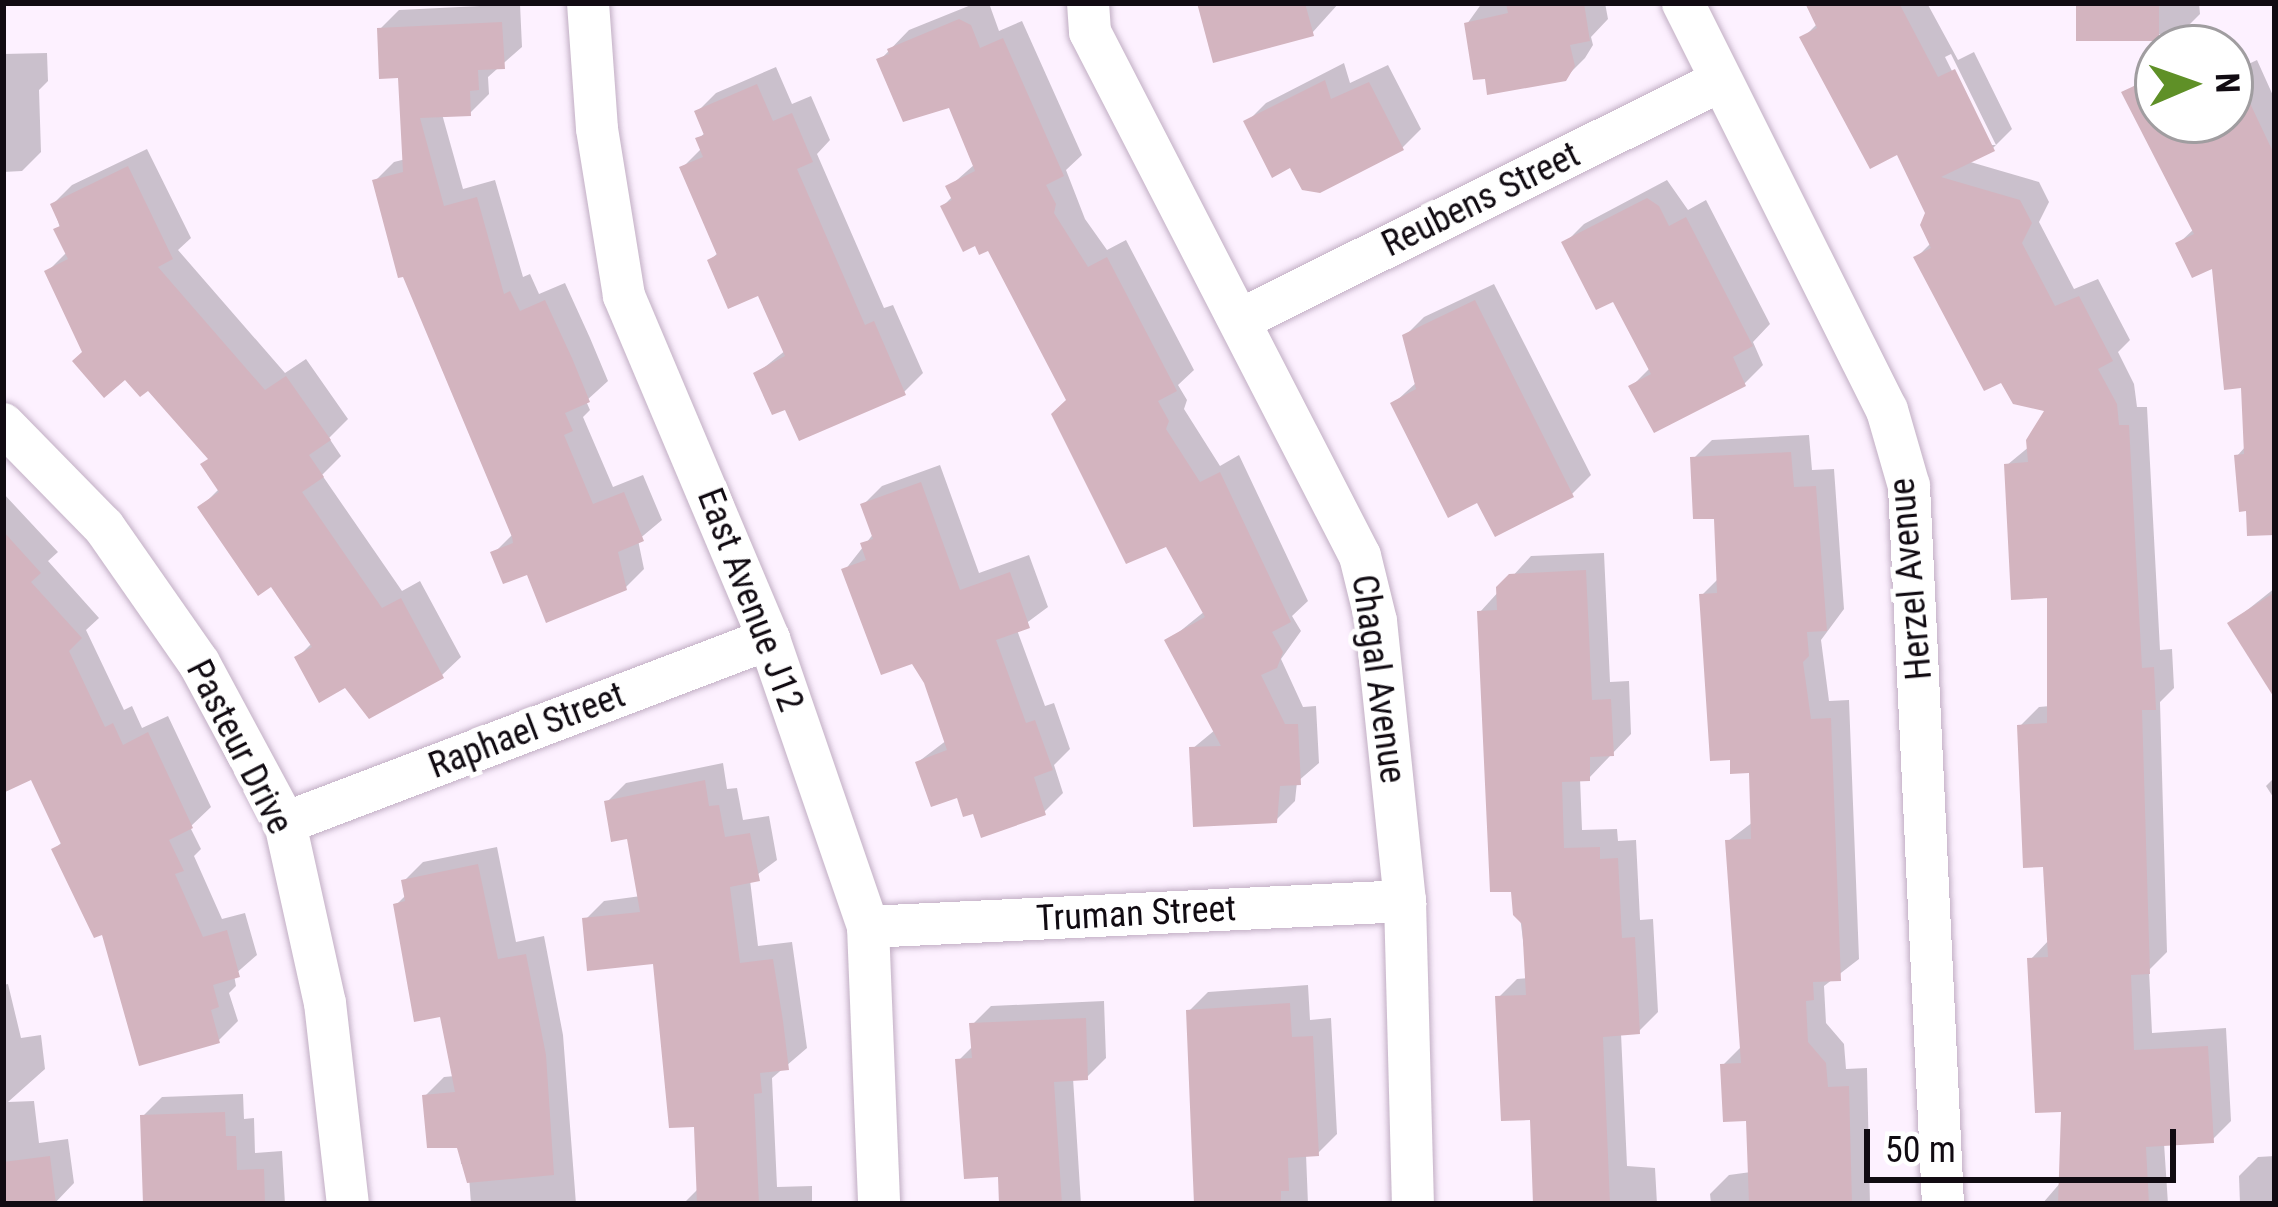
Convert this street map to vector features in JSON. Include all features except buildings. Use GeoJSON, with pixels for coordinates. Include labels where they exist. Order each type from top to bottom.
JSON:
{"type":"FeatureCollection","features":[{"type":"Feature","properties":{"kind":"street","name":"East Avenue J12"},"geometry":{"type":"LineString","coordinates":[[588,3],[597,129],[624,296],[769,639],[868,927],[879,1204]]}},
{"type":"Feature","properties":{"kind":"street","name":"Chagal Avenue"},"geometry":{"type":"LineString","coordinates":[[1088,3],[1090,32],[1242,319],[1360,556],[1376,621],[1405,901],[1413,1204]]}},
{"type":"Feature","properties":{"kind":"street","name":"Herzel Avenue"},"geometry":{"type":"LineString","coordinates":[[1683,3],[1887,410],[1909,486],[1943,1204]]}},
{"type":"Feature","properties":{"kind":"street","name":"Reubens Street"},"geometry":{"type":"LineString","coordinates":[[1242,319],[1720,81]]}},
{"type":"Feature","properties":{"kind":"street","name":"Pasteur Drive"},"geometry":{"type":"LineString","coordinates":[[3,424],[104,527],[199,663],[285,823],[326,1003],[348,1204]]}},
{"type":"Feature","properties":{"kind":"street","name":"Raphael Street"},"geometry":{"type":"LineString","coordinates":[[285,823],[769,639]]}},
{"type":"Feature","properties":{"kind":"street","name":"Truman Street"},"geometry":{"type":"LineString","coordinates":[[868,927],[1405,901]]}}]}
